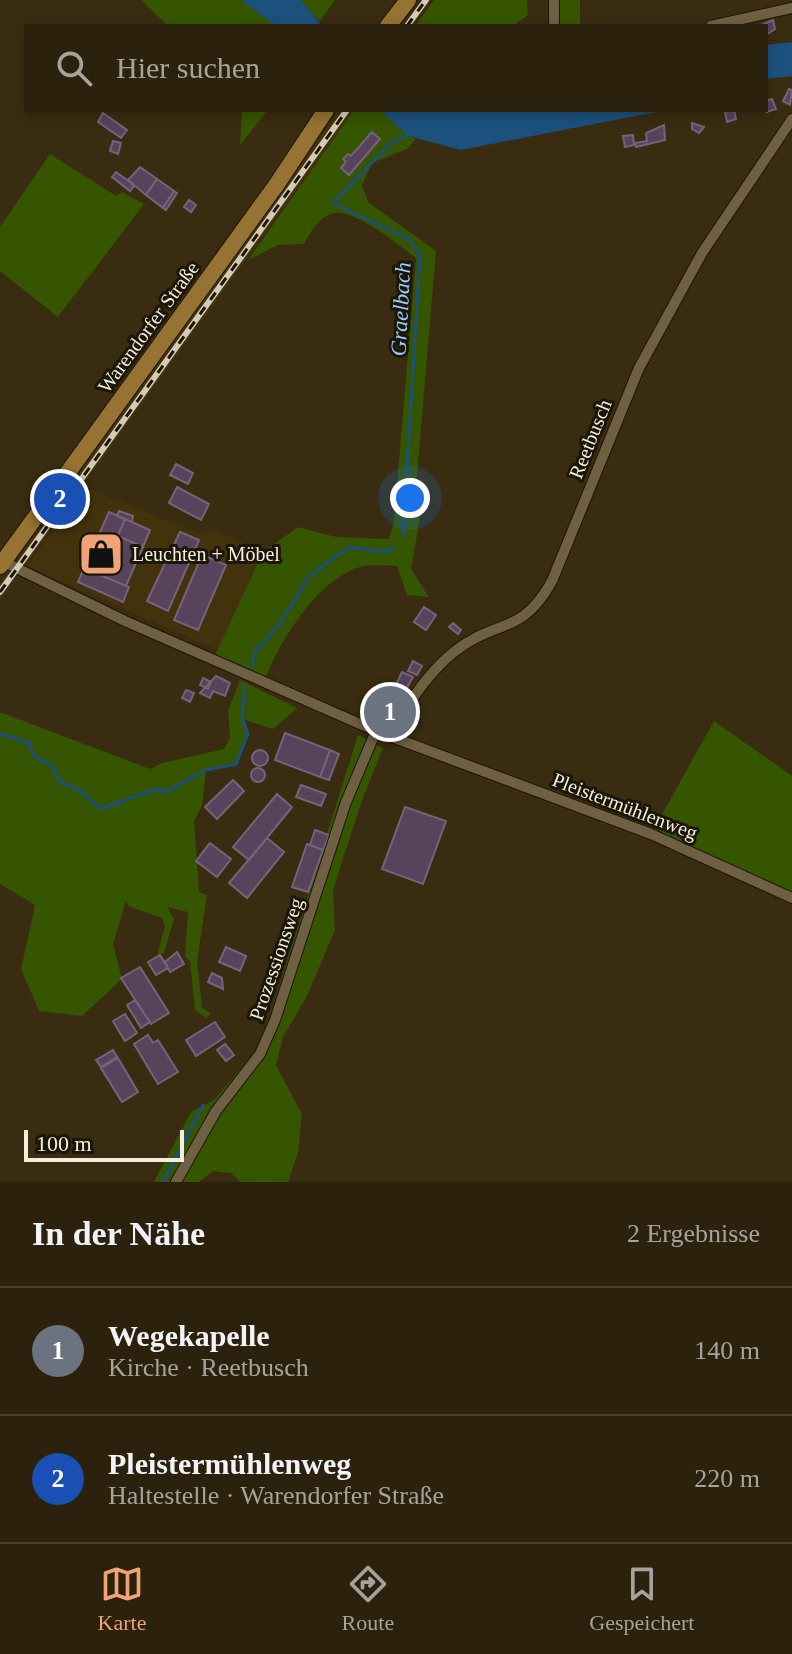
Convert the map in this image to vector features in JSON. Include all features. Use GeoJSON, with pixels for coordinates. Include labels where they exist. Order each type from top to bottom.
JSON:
{"type":"FeatureCollection","features":[{"type":"Feature","properties":{"kind":"main road"},"geometry":{"type":"LineString","coordinates":[[390,24],[408,0]]}},
{"type":"Feature","properties":{"kind":"main road","name":"Warendorfer Straße"},"geometry":{"type":"LineString","coordinates":[[1,563],[277,184],[325,112]]}},
{"type":"Feature","properties":{"kind":"street"},"geometry":{"type":"LineString","coordinates":[[554,0],[554,24]]}},
{"type":"Feature","properties":{"kind":"street"},"geometry":{"type":"LineString","coordinates":[[720,24],[792,8]]}},
{"type":"Feature","properties":{"kind":"street","name":"Reetbusch"},"geometry":{"type":"LineString","coordinates":[[388,735],[423,683],[452,653],[475,638],[517,622],[537,607],[552,581],[639,368],[702,253],[792,119]]}},
{"type":"Feature","properties":{"kind":"street","name":"Pleistermühlenweg"},"geometry":{"type":"LineString","coordinates":[[1,563],[376,731],[651,834],[792,898]]}},
{"type":"Feature","properties":{"kind":"street","name":"Prozessionsweg"},"geometry":{"type":"LineString","coordinates":[[176,1182],[216,1111],[260,1054],[275,1020],[349,793],[376,731]]}},
{"type":"Feature","properties":{"kind":"shaded area"},"geometry":{"type":"Polygon","coordinates":[[[338,112],[353,112],[0,600],[0,584],[338,112]]]}},
{"type":"Feature","properties":{"kind":"shaded area"},"geometry":{"type":"Polygon","coordinates":[[[85,487],[203,535],[213,529],[263,552],[217,650],[27,566],[85,487]]]}},
{"type":"Feature","properties":{"kind":"green space"},"geometry":{"type":"Polygon","coordinates":[[[141,0],[241,0],[263,13],[274,24],[166,24],[141,0]]]}},
{"type":"Feature","properties":{"kind":"green space"},"geometry":{"type":"Polygon","coordinates":[[[301,0],[335,0],[319,22],[301,0]]]}},
{"type":"Feature","properties":{"kind":"green space"},"geometry":{"type":"Polygon","coordinates":[[[434,0],[527,0],[528,15],[516,24],[416,24],[434,0]]]}},
{"type":"Feature","properties":{"kind":"green space"},"geometry":{"type":"Polygon","coordinates":[[[551,0],[580,0],[580,24],[556,24],[551,0]]]}},
{"type":"Feature","properties":{"kind":"green space"},"geometry":{"type":"Polygon","coordinates":[[[242,112],[266,112],[240,145],[242,112]]]}},
{"type":"Feature","properties":{"kind":"green space"},"geometry":{"type":"Polygon","coordinates":[[[353,112],[382,112],[408,136],[416,139],[407,149],[372,163],[362,185],[368,202],[436,251],[415,499],[421,512],[411,569],[429,597],[407,595],[397,566],[364,566],[343,574],[328,585],[301,615],[279,649],[264,682],[213,659],[263,552],[298,527],[336,537],[389,539],[394,521],[416,258],[373,227],[337,213],[320,221],[304,244],[278,245],[248,260],[353,112]]]}},
{"type":"Feature","properties":{"kind":"green space"},"geometry":{"type":"Polygon","coordinates":[[[50,154],[116,196],[122,192],[144,204],[58,317],[0,271],[0,227],[50,154]]]}},
{"type":"Feature","properties":{"kind":"green space"},"geometry":{"type":"Polygon","coordinates":[[[240,680],[297,708],[273,729],[245,720],[248,734],[236,764],[206,771],[202,806],[194,821],[199,892],[207,895],[197,961],[202,1008],[211,1013],[206,1018],[195,1010],[190,961],[185,956],[188,912],[167,907],[174,919],[164,953],[157,955],[165,926],[162,918],[128,906],[126,901],[113,944],[122,979],[82,1016],[39,1011],[21,969],[35,905],[0,884],[0,712],[150,769],[162,763],[224,749],[230,738],[228,710],[240,680]]]}},
{"type":"Feature","properties":{"kind":"green space"},"geometry":{"type":"Polygon","coordinates":[[[714,721],[792,776],[792,898],[651,834],[714,721]]]}},
{"type":"Feature","properties":{"kind":"green space"},"geometry":{"type":"Polygon","coordinates":[[[358,735],[383,748],[361,803],[333,890],[335,930],[307,996],[283,1037],[276,1065],[302,1114],[298,1153],[288,1182],[240,1182],[231,1173],[213,1171],[199,1182],[154,1182],[191,1112],[214,1100],[261,1044],[358,735]]]}},
{"type":"Feature","properties":{"kind":"water"},"geometry":{"type":"Polygon","coordinates":[[[241,0],[301,0],[320,24],[273,24],[241,0]]]}},
{"type":"Feature","properties":{"kind":"water"},"geometry":{"type":"Polygon","coordinates":[[[792,42],[792,76],[768,79],[768,45],[792,42]]]}},
{"type":"Feature","properties":{"kind":"water"},"geometry":{"type":"Polygon","coordinates":[[[382,112],[656,112],[461,150],[408,136],[382,112]]]}},
{"type":"Feature","properties":{"kind":"building"},"geometry":{"type":"Polygon","coordinates":[[[773,20],[775,29],[768,34],[768,24],[763,24],[773,20]]]}},
{"type":"Feature","properties":{"kind":"building"},"geometry":{"type":"Polygon","coordinates":[[[789,89],[792,90],[790,105],[783,101],[789,89]]]}},
{"type":"Feature","properties":{"kind":"building"},"geometry":{"type":"Polygon","coordinates":[[[772,99],[776,109],[768,112],[768,100],[772,99]]]}},
{"type":"Feature","properties":{"kind":"building"},"geometry":{"type":"Polygon","coordinates":[[[725,112],[734,112],[736,119],[727,122],[725,112]]]}},
{"type":"Feature","properties":{"kind":"building"},"geometry":{"type":"Polygon","coordinates":[[[103,113],[127,130],[121,138],[98,122],[103,113]]]}},
{"type":"Feature","properties":{"kind":"building"},"geometry":{"type":"Polygon","coordinates":[[[692,123],[704,127],[699,133],[692,129],[692,123]]]}},
{"type":"Feature","properties":{"kind":"building"},"geometry":{"type":"Polygon","coordinates":[[[664,125],[665,140],[636,147],[635,143],[647,141],[646,133],[664,125]]]}},
{"type":"Feature","properties":{"kind":"building"},"geometry":{"type":"Polygon","coordinates":[[[372,132],[380,139],[349,175],[341,168],[346,162],[343,159],[348,154],[351,156],[372,132]]]}},
{"type":"Feature","properties":{"kind":"building"},"geometry":{"type":"Polygon","coordinates":[[[633,135],[634,145],[625,147],[623,136],[633,135]]]}},
{"type":"Feature","properties":{"kind":"building"},"geometry":{"type":"Polygon","coordinates":[[[113,141],[121,143],[118,154],[110,151],[113,141]]]}},
{"type":"Feature","properties":{"kind":"building"},"geometry":{"type":"Polygon","coordinates":[[[140,167],[157,179],[146,195],[128,180],[140,167]]]}},
{"type":"Feature","properties":{"kind":"building"},"geometry":{"type":"Polygon","coordinates":[[[116,172],[134,186],[130,191],[112,177],[116,172]]]}},
{"type":"Feature","properties":{"kind":"building"},"geometry":{"type":"Polygon","coordinates":[[[157,179],[174,191],[163,208],[146,195],[157,179]]]}},
{"type":"Feature","properties":{"kind":"building"},"geometry":{"type":"Polygon","coordinates":[[[174,191],[177,193],[166,210],[163,208],[174,191]]]}},
{"type":"Feature","properties":{"kind":"building"},"geometry":{"type":"Polygon","coordinates":[[[189,200],[196,205],[191,212],[184,207],[189,200]]]}},
{"type":"Feature","properties":{"kind":"building"},"geometry":{"type":"Polygon","coordinates":[[[176,464],[193,473],[188,484],[170,475],[176,464]]]}},
{"type":"Feature","properties":{"kind":"building"},"geometry":{"type":"Polygon","coordinates":[[[177,487],[209,504],[201,520],[169,503],[177,487]]]}},
{"type":"Feature","properties":{"kind":"building"},"geometry":{"type":"Polygon","coordinates":[[[119,511],[133,516],[132,522],[117,516],[119,511]]]}},
{"type":"Feature","properties":{"kind":"building"},"geometry":{"type":"Polygon","coordinates":[[[109,512],[125,519],[101,575],[84,568],[109,512]]]}},
{"type":"Feature","properties":{"kind":"building"},"geometry":{"type":"Polygon","coordinates":[[[125,519],[150,530],[143,547],[118,536],[125,519]]]}},
{"type":"Feature","properties":{"kind":"building"},"geometry":{"type":"Polygon","coordinates":[[[180,532],[199,540],[168,611],[147,601],[180,532]]]}},
{"type":"Feature","properties":{"kind":"building"},"geometry":{"type":"Polygon","coordinates":[[[118,536],[143,547],[126,586],[100,575],[118,536]]]}},
{"type":"Feature","properties":{"kind":"building"},"geometry":{"type":"Polygon","coordinates":[[[202,555],[226,565],[198,630],[174,620],[202,555]]]}},
{"type":"Feature","properties":{"kind":"building"},"geometry":{"type":"Polygon","coordinates":[[[84,568],[129,587],[123,602],[78,582],[84,568]]]}},
{"type":"Feature","properties":{"kind":"building"},"geometry":{"type":"Polygon","coordinates":[[[424,607],[436,615],[426,630],[414,622],[424,607]]]}},
{"type":"Feature","properties":{"kind":"building"},"geometry":{"type":"Polygon","coordinates":[[[453,623],[461,630],[458,634],[449,627],[453,623]]]}},
{"type":"Feature","properties":{"kind":"building"},"geometry":{"type":"Polygon","coordinates":[[[413,661],[422,666],[417,675],[408,671],[413,661]]]}},
{"type":"Feature","properties":{"kind":"building"},"geometry":{"type":"Polygon","coordinates":[[[402,672],[413,677],[403,695],[393,691],[402,672]]]}},
{"type":"Feature","properties":{"kind":"building"},"geometry":{"type":"Polygon","coordinates":[[[216,676],[230,683],[225,696],[213,691],[210,698],[200,693],[216,676]]]}},
{"type":"Feature","properties":{"kind":"building"},"geometry":{"type":"Polygon","coordinates":[[[203,678],[211,682],[208,689],[200,685],[203,678]]]}},
{"type":"Feature","properties":{"kind":"building"},"geometry":{"type":"Polygon","coordinates":[[[186,690],[194,693],[190,702],[182,698],[186,690]]]}},
{"type":"Feature","properties":{"kind":"building"},"geometry":{"type":"Polygon","coordinates":[[[285,733],[330,750],[320,777],[275,760],[285,733]]]}},
{"type":"Feature","properties":{"kind":"building"},"geometry":{"type":"Polygon","coordinates":[[[257,750],[263,750],[268,758],[266,764],[257,766],[252,761],[252,755],[257,750]]]}},
{"type":"Feature","properties":{"kind":"building"},"geometry":{"type":"Polygon","coordinates":[[[330,750],[339,754],[329,780],[320,777],[330,750]]]}},
{"type":"Feature","properties":{"kind":"building"},"geometry":{"type":"Polygon","coordinates":[[[258,768],[265,775],[258,782],[251,775],[258,768]]]}},
{"type":"Feature","properties":{"kind":"building"},"geometry":{"type":"Polygon","coordinates":[[[233,780],[244,791],[217,819],[205,807],[233,780]]]}},
{"type":"Feature","properties":{"kind":"building"},"geometry":{"type":"Polygon","coordinates":[[[301,785],[326,794],[321,806],[296,797],[301,785]]]}},
{"type":"Feature","properties":{"kind":"building"},"geometry":{"type":"Polygon","coordinates":[[[277,794],[292,807],[249,860],[233,847],[277,794]]]}},
{"type":"Feature","properties":{"kind":"building"},"geometry":{"type":"Polygon","coordinates":[[[405,807],[446,821],[423,884],[382,869],[405,807]]]}},
{"type":"Feature","properties":{"kind":"building"},"geometry":{"type":"Polygon","coordinates":[[[315,830],[329,835],[323,850],[310,845],[315,830]]]}},
{"type":"Feature","properties":{"kind":"building"},"geometry":{"type":"Polygon","coordinates":[[[267,838],[284,852],[247,898],[229,883],[267,838]]]}},
{"type":"Feature","properties":{"kind":"building"},"geometry":{"type":"Polygon","coordinates":[[[210,843],[231,859],[217,877],[196,861],[210,843]]]}},
{"type":"Feature","properties":{"kind":"building"},"geometry":{"type":"Polygon","coordinates":[[[307,844],[323,850],[308,892],[292,887],[307,844]]]}},
{"type":"Feature","properties":{"kind":"building"},"geometry":{"type":"Polygon","coordinates":[[[226,947],[246,956],[240,971],[219,962],[226,947]]]}},
{"type":"Feature","properties":{"kind":"building"},"geometry":{"type":"Polygon","coordinates":[[[177,952],[184,964],[170,972],[165,962],[177,952]]]}},
{"type":"Feature","properties":{"kind":"building"},"geometry":{"type":"Polygon","coordinates":[[[160,955],[168,968],[156,975],[148,962],[160,955]]]}},
{"type":"Feature","properties":{"kind":"building"},"geometry":{"type":"Polygon","coordinates":[[[140,967],[169,1013],[151,1024],[121,978],[140,967]]]}},
{"type":"Feature","properties":{"kind":"building"},"geometry":{"type":"Polygon","coordinates":[[[212,973],[222,978],[223,989],[208,982],[212,973]]]}},
{"type":"Feature","properties":{"kind":"building"},"geometry":{"type":"Polygon","coordinates":[[[135,1000],[150,1022],[141,1028],[127,1005],[135,1000]]]}},
{"type":"Feature","properties":{"kind":"building"},"geometry":{"type":"Polygon","coordinates":[[[125,1014],[137,1033],[125,1041],[113,1021],[125,1014]]]}},
{"type":"Feature","properties":{"kind":"building"},"geometry":{"type":"Polygon","coordinates":[[[215,1022],[225,1037],[196,1056],[186,1040],[215,1022]]]}},
{"type":"Feature","properties":{"kind":"building"},"geometry":{"type":"Polygon","coordinates":[[[148,1035],[153,1043],[158,1040],[178,1072],[158,1084],[134,1044],[148,1035]]]}},
{"type":"Feature","properties":{"kind":"building"},"geometry":{"type":"Polygon","coordinates":[[[225,1044],[234,1055],[226,1061],[217,1050],[225,1044]]]}},
{"type":"Feature","properties":{"kind":"building"},"geometry":{"type":"Polygon","coordinates":[[[113,1050],[117,1057],[101,1067],[96,1060],[113,1050]]]}},
{"type":"Feature","properties":{"kind":"building"},"geometry":{"type":"Polygon","coordinates":[[[118,1058],[138,1092],[122,1102],[101,1068],[118,1058]]]}},
{"type":"Feature","properties":{"kind":"waterway","name":"Graelbach"},"geometry":{"type":"LineString","coordinates":[[403,536],[420,255],[409,239],[333,203],[391,143],[410,134]]}},
{"type":"Feature","properties":{"kind":"waterway","name":"Graelbach"},"geometry":{"type":"LineString","coordinates":[[252,666],[255,652],[279,625],[309,576],[349,547],[384,552],[394,548]]}},
{"type":"Feature","properties":{"kind":"waterway","name":"Graelbach"},"geometry":{"type":"LineString","coordinates":[[0,734],[29,743],[36,757],[51,764],[60,782],[81,791],[100,809],[156,789],[165,792],[206,770],[236,764],[248,734],[242,718],[245,686]]}},
{"type":"Feature","properties":{"kind":"waterway"},"geometry":{"type":"LineString","coordinates":[[163,1182],[203,1105]]}},
{"type":"Feature","properties":{"kind":"railway"},"geometry":{"type":"LineString","coordinates":[[408,24],[426,0]]}},
{"type":"Feature","properties":{"kind":"railway"},"geometry":{"type":"LineString","coordinates":[[0,592],[346,112]]}},
{"type":"Feature","properties":{"kind":"place","name":"Pleistermühlenweg"},"geometry":{"type":"Point","coordinates":[60,499]}},
{"type":"Feature","properties":{"kind":"place","name":"Leuchten + Möbel"},"geometry":{"type":"Point","coordinates":[101,554]}},
{"type":"Feature","properties":{"kind":"place","name":"Wegekapelle"},"geometry":{"type":"Point","coordinates":[390,712]}}]}
